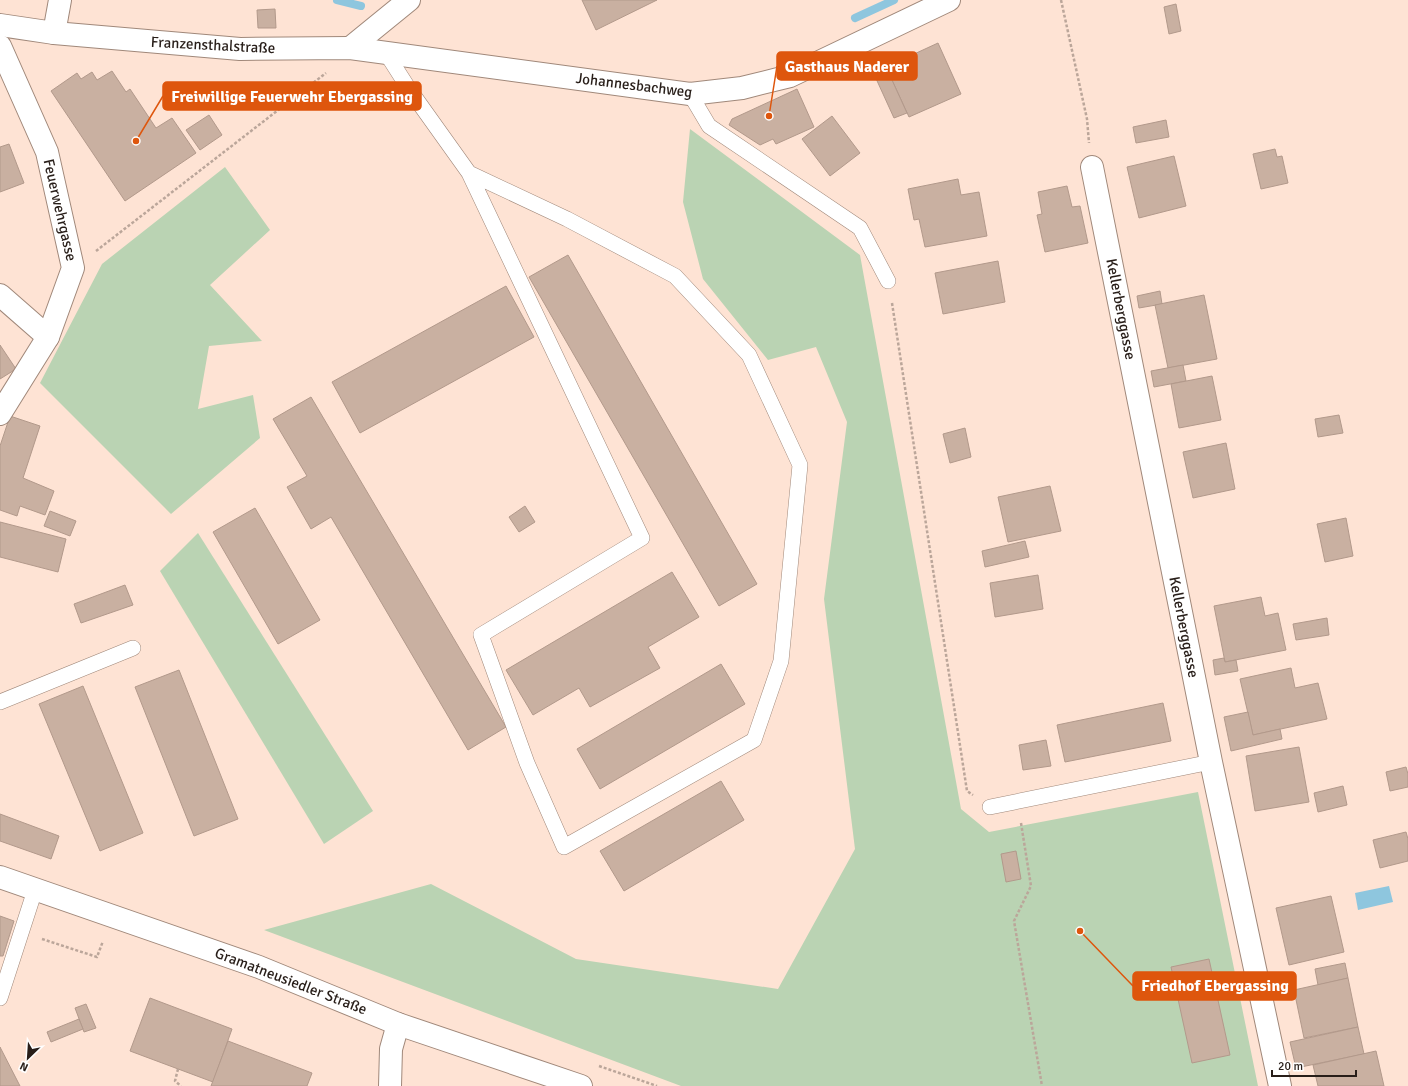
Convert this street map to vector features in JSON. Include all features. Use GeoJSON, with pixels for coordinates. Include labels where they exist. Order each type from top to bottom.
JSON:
{"type":"FeatureCollection","features":[{"type":"Feature","properties":{"kind":"street"},"geometry":{"type":"LineString","coordinates":[[54,34],[60,0]]}},
{"type":"Feature","properties":{"kind":"street"},"geometry":{"type":"LineString","coordinates":[[350,48],[409,0]]}},
{"type":"Feature","properties":{"kind":"street","name":"Johannesbachweg"},"geometry":{"type":"LineString","coordinates":[[350,48],[690,94],[742,88],[790,76],[949,0]]}},
{"type":"Feature","properties":{"kind":"street","name":"Franzensthalstraße"},"geometry":{"type":"LineString","coordinates":[[0,25],[54,34],[240,49],[350,48]]}},
{"type":"Feature","properties":{"kind":"street","name":"Feuerwehrgasse"},"geometry":{"type":"LineString","coordinates":[[0,46],[47,152],[73,268],[48,337],[0,414]]}},
{"type":"Feature","properties":{"kind":"street","name":"Kellerberggasse"},"geometry":{"type":"LineString","coordinates":[[1092,167],[1211,762],[1280,1086]]}},
{"type":"Feature","properties":{"kind":"street"},"geometry":{"type":"LineString","coordinates":[[0,295],[48,337]]}},
{"type":"Feature","properties":{"kind":"street","name":"Gramatneusiedler Straße"},"geometry":{"type":"LineString","coordinates":[[0,878],[259,967],[398,1024],[581,1086]]}},
{"type":"Feature","properties":{"kind":"street"},"geometry":{"type":"LineString","coordinates":[[390,1086],[391,1049],[398,1024]]}},
{"type":"Feature","properties":{"kind":"lane"},"geometry":{"type":"LineString","coordinates":[[386,53],[409,89],[469,173],[642,538],[481,635],[528,763],[564,847],[754,740],[781,661],[800,465],[749,355],[675,276],[567,219],[469,173]]}},
{"type":"Feature","properties":{"kind":"lane"},"geometry":{"type":"LineString","coordinates":[[690,94],[709,126],[860,228],[888,281]]}},
{"type":"Feature","properties":{"kind":"lane"},"geometry":{"type":"LineString","coordinates":[[0,702],[133,648]]}},
{"type":"Feature","properties":{"kind":"lane"},"geometry":{"type":"LineString","coordinates":[[990,807],[1211,762]]}},
{"type":"Feature","properties":{"kind":"lane"},"geometry":{"type":"LineString","coordinates":[[0,998],[35,890]]}},
{"type":"Feature","properties":{"kind":"path"},"geometry":{"type":"LineString","coordinates":[[1061,0],[1086,119],[1092,167]]}},
{"type":"Feature","properties":{"kind":"path"},"geometry":{"type":"LineString","coordinates":[[73,268],[323,77],[350,48]]}},
{"type":"Feature","properties":{"kind":"path"},"geometry":{"type":"LineString","coordinates":[[888,281],[967,790],[990,807]]}},
{"type":"Feature","properties":{"kind":"path"},"geometry":{"type":"LineString","coordinates":[[1018,802],[1031,886],[1014,921],[1042,1086]]}},
{"type":"Feature","properties":{"kind":"path"},"geometry":{"type":"LineString","coordinates":[[22,932],[97,957],[112,916]]}},
{"type":"Feature","properties":{"kind":"path"},"geometry":{"type":"LineString","coordinates":[[173,1086],[178,1069]]}},
{"type":"Feature","properties":{"kind":"path"},"geometry":{"type":"LineString","coordinates":[[175,1081],[181,1086]]}},
{"type":"Feature","properties":{"kind":"green space"},"geometry":{"type":"Polygon","coordinates":[[[690,129],[860,255],[961,809],[989,832],[1198,792],[1258,1086],[681,1086],[264,930],[431,884],[576,959],[778,989],[855,849],[824,599],[847,422],[816,347],[768,360],[703,279],[683,202],[690,129]]]}},
{"type":"Feature","properties":{"kind":"green space"},"geometry":{"type":"Polygon","coordinates":[[[225,167],[270,230],[210,285],[262,341],[209,346],[198,409],[253,395],[260,438],[171,514],[40,383],[102,264],[225,167]]]}},
{"type":"Feature","properties":{"kind":"green space"},"geometry":{"type":"Polygon","coordinates":[[[198,533],[373,811],[324,844],[160,571],[198,533]]]}},
{"type":"Feature","properties":{"kind":"water"},"geometry":{"type":"Polygon","coordinates":[[[1389,886],[1393,902],[1358,910],[1355,893],[1389,886]]]}},
{"type":"Feature","properties":{"kind":"building"},"geometry":{"type":"Polygon","coordinates":[[[582,0],[657,0],[596,30],[582,0]]]}},
{"type":"Feature","properties":{"kind":"building"},"geometry":{"type":"Polygon","coordinates":[[[1176,4],[1181,31],[1169,34],[1164,7],[1176,4]]]}},
{"type":"Feature","properties":{"kind":"building"},"geometry":{"type":"Polygon","coordinates":[[[275,9],[276,28],[258,28],[257,10],[275,9]]]}},
{"type":"Feature","properties":{"kind":"building"},"geometry":{"type":"Polygon","coordinates":[[[938,43],[961,94],[909,117],[886,67],[938,43]]]}},
{"type":"Feature","properties":{"kind":"building"},"geometry":{"type":"Polygon","coordinates":[[[881,56],[907,113],[894,118],[868,61],[881,56]]]}},
{"type":"Feature","properties":{"kind":"building"},"geometry":{"type":"Polygon","coordinates":[[[112,71],[126,92],[130,89],[156,128],[172,118],[196,153],[125,201],[51,91],[77,73],[81,79],[92,72],[97,80],[112,71]]]}},
{"type":"Feature","properties":{"kind":"building"},"geometry":{"type":"Polygon","coordinates":[[[797,89],[814,127],[776,144],[773,139],[760,145],[729,125],[732,119],[797,89]]]}},
{"type":"Feature","properties":{"kind":"building"},"geometry":{"type":"Polygon","coordinates":[[[209,115],[222,135],[200,150],[186,130],[209,115]]]}},
{"type":"Feature","properties":{"kind":"building"},"geometry":{"type":"Polygon","coordinates":[[[832,116],[860,153],[830,176],[802,139],[832,116]]]}},
{"type":"Feature","properties":{"kind":"building"},"geometry":{"type":"Polygon","coordinates":[[[1166,120],[1169,137],[1136,143],[1133,127],[1166,120]]]}},
{"type":"Feature","properties":{"kind":"building"},"geometry":{"type":"Polygon","coordinates":[[[9,144],[24,183],[0,192],[0,147],[9,144]]]}},
{"type":"Feature","properties":{"kind":"building"},"geometry":{"type":"Polygon","coordinates":[[[1275,149],[1277,157],[1282,156],[1288,183],[1261,189],[1253,154],[1275,149]]]}},
{"type":"Feature","properties":{"kind":"building"},"geometry":{"type":"Polygon","coordinates":[[[1174,156],[1186,206],[1139,218],[1127,167],[1174,156]]]}},
{"type":"Feature","properties":{"kind":"building"},"geometry":{"type":"Polygon","coordinates":[[[958,179],[961,195],[979,192],[987,236],[925,247],[919,219],[914,220],[908,189],[958,179]]]}},
{"type":"Feature","properties":{"kind":"building"},"geometry":{"type":"Polygon","coordinates":[[[1067,186],[1072,207],[1080,206],[1088,243],[1045,252],[1037,215],[1042,214],[1038,192],[1067,186]]]}},
{"type":"Feature","properties":{"kind":"building"},"geometry":{"type":"Polygon","coordinates":[[[568,255],[757,584],[719,606],[529,277],[568,255]]]}},
{"type":"Feature","properties":{"kind":"building"},"geometry":{"type":"Polygon","coordinates":[[[998,261],[1005,302],[943,314],[935,273],[998,261]]]}},
{"type":"Feature","properties":{"kind":"building"},"geometry":{"type":"Polygon","coordinates":[[[506,286],[534,337],[360,433],[332,382],[506,286]]]}},
{"type":"Feature","properties":{"kind":"building"},"geometry":{"type":"Polygon","coordinates":[[[1160,291],[1162,304],[1139,308],[1137,296],[1160,291]]]}},
{"type":"Feature","properties":{"kind":"building"},"geometry":{"type":"Polygon","coordinates":[[[1204,295],[1217,359],[1168,368],[1155,305],[1204,295]]]}},
{"type":"Feature","properties":{"kind":"building"},"geometry":{"type":"Polygon","coordinates":[[[0,345],[16,369],[0,379],[0,345]]]}},
{"type":"Feature","properties":{"kind":"building"},"geometry":{"type":"Polygon","coordinates":[[[1183,365],[1186,381],[1154,387],[1151,371],[1183,365]]]}},
{"type":"Feature","properties":{"kind":"building"},"geometry":{"type":"Polygon","coordinates":[[[1212,376],[1221,420],[1179,428],[1171,384],[1212,376]]]}},
{"type":"Feature","properties":{"kind":"building"},"geometry":{"type":"Polygon","coordinates":[[[311,397],[506,727],[468,750],[331,517],[311,529],[287,487],[307,476],[273,419],[311,397]]]}},
{"type":"Feature","properties":{"kind":"building"},"geometry":{"type":"Polygon","coordinates":[[[1339,415],[1343,433],[1318,437],[1315,419],[1339,415]]]}},
{"type":"Feature","properties":{"kind":"building"},"geometry":{"type":"Polygon","coordinates":[[[10,416],[40,426],[23,478],[54,491],[45,515],[20,506],[17,516],[0,510],[0,446],[10,416]]]}},
{"type":"Feature","properties":{"kind":"building"},"geometry":{"type":"Polygon","coordinates":[[[965,428],[971,457],[950,463],[943,434],[965,428]]]}},
{"type":"Feature","properties":{"kind":"building"},"geometry":{"type":"Polygon","coordinates":[[[1226,443],[1235,489],[1193,498],[1183,452],[1226,443]]]}},
{"type":"Feature","properties":{"kind":"building"},"geometry":{"type":"Polygon","coordinates":[[[1050,486],[1061,531],[1008,542],[998,497],[1050,486]]]}},
{"type":"Feature","properties":{"kind":"building"},"geometry":{"type":"Polygon","coordinates":[[[525,506],[535,522],[519,532],[509,517],[525,506]]]}},
{"type":"Feature","properties":{"kind":"building"},"geometry":{"type":"Polygon","coordinates":[[[255,508],[320,620],[278,644],[213,532],[255,508]]]}},
{"type":"Feature","properties":{"kind":"building"},"geometry":{"type":"Polygon","coordinates":[[[50,511],[76,521],[70,536],[44,526],[50,511]]]}},
{"type":"Feature","properties":{"kind":"building"},"geometry":{"type":"Polygon","coordinates":[[[1346,518],[1353,556],[1325,562],[1317,524],[1346,518]]]}},
{"type":"Feature","properties":{"kind":"building"},"geometry":{"type":"Polygon","coordinates":[[[0,522],[66,539],[58,572],[0,557],[0,522]]]}},
{"type":"Feature","properties":{"kind":"building"},"geometry":{"type":"Polygon","coordinates":[[[1025,541],[1029,557],[985,567],[982,551],[1025,541]]]}},
{"type":"Feature","properties":{"kind":"building"},"geometry":{"type":"Polygon","coordinates":[[[672,572],[699,617],[648,647],[660,668],[590,707],[579,688],[533,715],[506,670],[672,572]]]}},
{"type":"Feature","properties":{"kind":"building"},"geometry":{"type":"Polygon","coordinates":[[[1038,575],[1043,609],[995,617],[990,583],[1038,575]]]}},
{"type":"Feature","properties":{"kind":"building"},"geometry":{"type":"Polygon","coordinates":[[[125,585],[133,605],[81,623],[74,604],[125,585]]]}},
{"type":"Feature","properties":{"kind":"building"},"geometry":{"type":"Polygon","coordinates":[[[1261,597],[1265,616],[1278,613],[1286,650],[1225,662],[1214,606],[1261,597]]]}},
{"type":"Feature","properties":{"kind":"building"},"geometry":{"type":"Polygon","coordinates":[[[1327,618],[1329,635],[1296,640],[1293,624],[1327,618]]]}},
{"type":"Feature","properties":{"kind":"building"},"geometry":{"type":"Polygon","coordinates":[[[1224,658],[1225,662],[1236,660],[1238,671],[1215,675],[1213,660],[1224,658]]]}},
{"type":"Feature","properties":{"kind":"building"},"geometry":{"type":"Polygon","coordinates":[[[721,664],[745,704],[600,789],[577,749],[721,664]]]}},
{"type":"Feature","properties":{"kind":"building"},"geometry":{"type":"Polygon","coordinates":[[[1291,668],[1295,688],[1318,683],[1327,719],[1253,735],[1240,679],[1291,668]]]}},
{"type":"Feature","properties":{"kind":"building"},"geometry":{"type":"Polygon","coordinates":[[[179,670],[238,819],[194,836],[135,687],[179,670]]]}},
{"type":"Feature","properties":{"kind":"building"},"geometry":{"type":"Polygon","coordinates":[[[83,686],[143,833],[100,851],[39,704],[83,686]]]}},
{"type":"Feature","properties":{"kind":"building"},"geometry":{"type":"Polygon","coordinates":[[[1163,703],[1171,741],[1065,762],[1057,725],[1163,703]]]}},
{"type":"Feature","properties":{"kind":"building"},"geometry":{"type":"Polygon","coordinates":[[[1248,712],[1253,735],[1280,729],[1282,739],[1231,751],[1224,717],[1248,712]]]}},
{"type":"Feature","properties":{"kind":"building"},"geometry":{"type":"Polygon","coordinates":[[[1046,740],[1051,766],[1023,770],[1019,745],[1046,740]]]}},
{"type":"Feature","properties":{"kind":"building"},"geometry":{"type":"Polygon","coordinates":[[[1299,747],[1309,802],[1255,811],[1246,756],[1299,747]]]}},
{"type":"Feature","properties":{"kind":"building"},"geometry":{"type":"Polygon","coordinates":[[[1406,767],[1408,774],[1408,787],[1390,791],[1386,772],[1406,767]]]}},
{"type":"Feature","properties":{"kind":"building"},"geometry":{"type":"Polygon","coordinates":[[[721,781],[744,820],[624,891],[600,851],[721,781]]]}},
{"type":"Feature","properties":{"kind":"building"},"geometry":{"type":"Polygon","coordinates":[[[1343,786],[1347,805],[1318,812],[1314,793],[1343,786]]]}},
{"type":"Feature","properties":{"kind":"building"},"geometry":{"type":"Polygon","coordinates":[[[0,814],[59,836],[51,859],[0,841],[0,814]]]}},
{"type":"Feature","properties":{"kind":"building"},"geometry":{"type":"Polygon","coordinates":[[[1406,832],[1408,839],[1408,861],[1380,868],[1373,840],[1406,832]]]}},
{"type":"Feature","properties":{"kind":"building"},"geometry":{"type":"Polygon","coordinates":[[[1016,851],[1021,879],[1006,882],[1001,854],[1016,851]]]}},
{"type":"Feature","properties":{"kind":"building"},"geometry":{"type":"Polygon","coordinates":[[[1331,896],[1344,952],[1289,965],[1276,908],[1331,896]]]}},
{"type":"Feature","properties":{"kind":"building"},"geometry":{"type":"Polygon","coordinates":[[[0,916],[14,921],[3,956],[0,956],[0,916]]]}},
{"type":"Feature","properties":{"kind":"building"},"geometry":{"type":"Polygon","coordinates":[[[1209,959],[1230,1055],[1192,1063],[1171,967],[1209,959]]]}},
{"type":"Feature","properties":{"kind":"building"},"geometry":{"type":"Polygon","coordinates":[[[1345,963],[1348,978],[1318,985],[1315,969],[1345,963]]]}},
{"type":"Feature","properties":{"kind":"building"},"geometry":{"type":"Polygon","coordinates":[[[1348,978],[1358,1027],[1304,1038],[1294,990],[1348,978]]]}},
{"type":"Feature","properties":{"kind":"building"},"geometry":{"type":"Polygon","coordinates":[[[150,998],[232,1029],[213,1082],[130,1051],[150,998]]]}},
{"type":"Feature","properties":{"kind":"building"},"geometry":{"type":"Polygon","coordinates":[[[86,1004],[96,1028],[84,1032],[75,1008],[86,1004]]]}},
{"type":"Feature","properties":{"kind":"building"},"geometry":{"type":"Polygon","coordinates":[[[79,1019],[83,1029],[51,1042],[47,1032],[79,1019]]]}},
{"type":"Feature","properties":{"kind":"building"},"geometry":{"type":"Polygon","coordinates":[[[1358,1027],[1364,1054],[1296,1068],[1290,1042],[1358,1027]]]}},
{"type":"Feature","properties":{"kind":"building"},"geometry":{"type":"Polygon","coordinates":[[[228,1041],[312,1073],[307,1086],[211,1086],[228,1041]]]}},
{"type":"Feature","properties":{"kind":"building"},"geometry":{"type":"Polygon","coordinates":[[[0,1047],[20,1086],[0,1086],[0,1047]]]}},
{"type":"Feature","properties":{"kind":"building"},"geometry":{"type":"Polygon","coordinates":[[[1376,1051],[1384,1086],[1318,1086],[1313,1065],[1376,1051]]]}},
{"type":"Feature","properties":{"kind":"waterway"},"geometry":{"type":"LineString","coordinates":[[337,0],[361,6]]}},
{"type":"Feature","properties":{"kind":"waterway"},"geometry":{"type":"LineString","coordinates":[[855,18],[894,0]]}},
{"type":"Feature","properties":{"kind":"place","name":"Gasthaus Naderer"},"geometry":{"type":"Point","coordinates":[769,116]}},
{"type":"Feature","properties":{"kind":"place","name":"Freiwillige Feuerwehr Ebergassing"},"geometry":{"type":"Point","coordinates":[136,141]}},
{"type":"Feature","properties":{"kind":"place","name":"Friedhof Ebergassing"},"geometry":{"type":"Point","coordinates":[1080,931]}}]}
